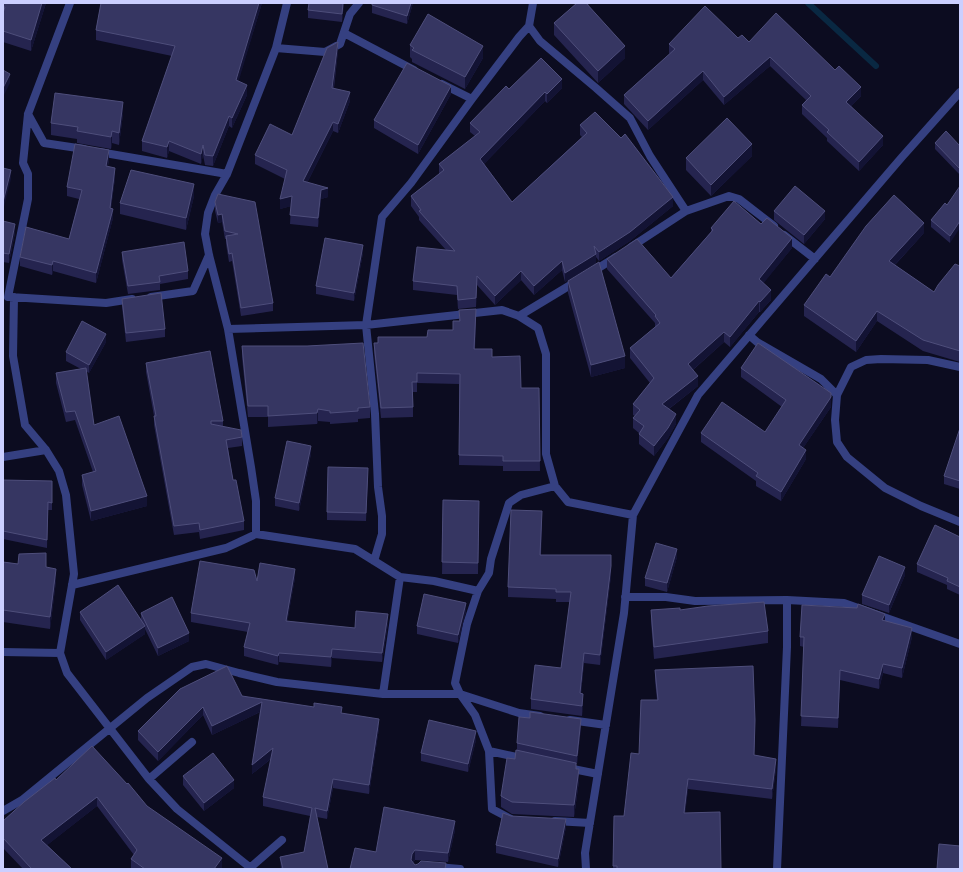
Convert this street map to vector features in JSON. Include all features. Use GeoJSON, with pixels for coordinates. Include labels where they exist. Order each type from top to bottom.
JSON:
{"type":"FeatureCollection","features":[{"type":"Feature","properties":{"kind":"street"},"geometry":{"type":"LineString","coordinates":[[70,3],[28,114],[23,163],[28,174],[28,198],[8,297],[13,356],[25,425],[46,450],[59,471],[66,495],[74,574],[60,653],[67,673],[149,779],[177,809],[251,868],[282,840]]}},
{"type":"Feature","properties":{"kind":"street"},"geometry":{"type":"LineString","coordinates":[[256,534],[256,501],[228,329],[205,234],[208,212],[215,195],[227,174],[276,48],[287,3]]}},
{"type":"Feature","properties":{"kind":"street"},"geometry":{"type":"LineString","coordinates":[[276,48],[325,52],[340,44],[350,14],[359,3]]}},
{"type":"Feature","properties":{"kind":"street"},"geometry":{"type":"LineString","coordinates":[[374,561],[382,534],[382,516],[378,487],[375,414],[366,325],[382,217],[411,183],[518,37],[529,26],[533,3]]}},
{"type":"Feature","properties":{"kind":"street"},"geometry":{"type":"LineString","coordinates":[[529,26],[540,41],[630,118],[650,156],[686,211]]}},
{"type":"Feature","properties":{"kind":"street"},"geometry":{"type":"LineString","coordinates":[[344,33],[422,74]]}},
{"type":"Feature","properties":{"kind":"street"},"geometry":{"type":"LineString","coordinates":[[436,81],[472,99]]}},
{"type":"Feature","properties":{"kind":"street"},"geometry":{"type":"LineString","coordinates":[[586,869],[585,852],[625,597],[633,515],[698,395],[902,157],[960,92]]}},
{"type":"Feature","properties":{"kind":"street"},"geometry":{"type":"LineString","coordinates":[[28,114],[44,143],[227,174]]}},
{"type":"Feature","properties":{"kind":"street"},"geometry":{"type":"LineString","coordinates":[[519,316],[602,266],[686,211],[729,196],[739,199],[815,259]]}},
{"type":"Feature","properties":{"kind":"street"},"geometry":{"type":"LineString","coordinates":[[8,297],[106,303],[193,291],[209,255]]}},
{"type":"Feature","properties":{"kind":"street"},"geometry":{"type":"LineString","coordinates":[[228,329],[366,325],[502,310],[519,316],[538,328],[546,354],[546,454],[555,486],[568,502],[633,515]]}},
{"type":"Feature","properties":{"kind":"street"},"geometry":{"type":"LineString","coordinates":[[749,335],[757,342],[821,379],[837,395]]}},
{"type":"Feature","properties":{"kind":"street"},"geometry":{"type":"LineString","coordinates":[[960,367],[928,360],[866,360],[851,367],[837,395],[835,420],[837,442],[847,457],[886,488],[921,506],[960,522]]}},
{"type":"Feature","properties":{"kind":"street"},"geometry":{"type":"LineString","coordinates":[[3,457],[46,450]]}},
{"type":"Feature","properties":{"kind":"street"},"geometry":{"type":"LineString","coordinates":[[519,820],[511,819],[492,809],[489,751],[475,715],[460,694],[455,683],[467,624],[478,591],[489,573],[491,559],[509,503],[521,494],[555,486]]}},
{"type":"Feature","properties":{"kind":"street"},"geometry":{"type":"LineString","coordinates":[[72,585],[226,548],[256,534],[355,549],[400,577],[434,581],[478,591]]}},
{"type":"Feature","properties":{"kind":"street"},"geometry":{"type":"LineString","coordinates":[[383,694],[400,577]]}},
{"type":"Feature","properties":{"kind":"street"},"geometry":{"type":"LineString","coordinates":[[625,597],[666,598],[695,601],[787,600],[844,603],[960,644]]}},
{"type":"Feature","properties":{"kind":"street"},"geometry":{"type":"LineString","coordinates":[[777,869],[787,647],[787,600]]}},
{"type":"Feature","properties":{"kind":"street"},"geometry":{"type":"LineString","coordinates":[[3,652],[60,653]]}},
{"type":"Feature","properties":{"kind":"street"},"geometry":{"type":"LineString","coordinates":[[3,811],[22,800],[148,698],[192,667],[206,664],[239,674],[277,682],[383,694],[460,694],[519,713],[606,725]]}},
{"type":"Feature","properties":{"kind":"street"},"geometry":{"type":"LineString","coordinates":[[149,779],[192,742]]}},
{"type":"Feature","properties":{"kind":"street"},"geometry":{"type":"LineString","coordinates":[[489,751],[536,761]]}},
{"type":"Feature","properties":{"kind":"street"},"geometry":{"type":"LineString","coordinates":[[559,766],[598,774]]}},
{"type":"Feature","properties":{"kind":"street"},"geometry":{"type":"LineString","coordinates":[[543,821],[590,823]]}},
{"type":"Feature","properties":{"kind":"street"},"geometry":{"type":"LineString","coordinates":[[432,866],[460,869]]}},
{"type":"Feature","properties":{"kind":"building"},"geometry":{"type":"Polygon","coordinates":[[[3,3],[42,3],[31,40],[3,31],[3,13],[5,7],[3,7],[3,3]]]}},
{"type":"Feature","properties":{"kind":"building"},"geometry":{"type":"Polygon","coordinates":[[[101,3],[259,3],[236,80],[247,85],[232,118],[229,116],[213,156],[205,155],[203,145],[201,154],[169,141],[167,147],[142,141],[175,46],[96,30],[101,3]]]}},
{"type":"Feature","properties":{"kind":"building"},"geometry":{"type":"Polygon","coordinates":[[[309,3],[343,3],[342,14],[308,10],[309,3]]]}},
{"type":"Feature","properties":{"kind":"building"},"geometry":{"type":"Polygon","coordinates":[[[372,3],[411,3],[407,16],[372,5],[372,3]]]}},
{"type":"Feature","properties":{"kind":"building"},"geometry":{"type":"Polygon","coordinates":[[[577,3],[586,3],[625,46],[598,71],[554,23],[577,3]]]}},
{"type":"Feature","properties":{"kind":"building"},"geometry":{"type":"Polygon","coordinates":[[[705,6],[738,38],[742,35],[749,42],[776,13],[835,70],[839,66],[861,87],[846,102],[883,136],[859,162],[827,132],[829,130],[802,105],[811,96],[770,57],[724,97],[703,71],[648,121],[624,95],[675,49],[669,44],[705,6]]]}},
{"type":"Feature","properties":{"kind":"building"},"geometry":{"type":"Polygon","coordinates":[[[428,14],[483,46],[465,77],[412,50],[414,48],[410,45],[428,14]]]}},
{"type":"Feature","properties":{"kind":"building"},"geometry":{"type":"Polygon","coordinates":[[[338,42],[332,88],[350,92],[338,124],[333,122],[303,181],[328,188],[321,190],[318,218],[290,215],[292,196],[280,199],[287,170],[255,155],[270,124],[292,135],[327,48],[338,42]]]}},
{"type":"Feature","properties":{"kind":"building"},"geometry":{"type":"Polygon","coordinates":[[[541,58],[562,79],[547,94],[545,92],[480,159],[512,202],[587,133],[580,125],[595,112],[621,138],[625,134],[673,197],[630,232],[599,252],[594,246],[596,254],[565,273],[562,261],[534,286],[521,271],[495,296],[477,276],[476,298],[458,300],[457,286],[413,281],[417,247],[455,251],[419,211],[421,210],[411,196],[444,170],[439,164],[480,132],[470,123],[506,86],[509,89],[541,58]]]}},
{"type":"Feature","properties":{"kind":"building"},"geometry":{"type":"Polygon","coordinates":[[[407,63],[451,86],[418,145],[374,120],[407,63]]]}},
{"type":"Feature","properties":{"kind":"building"},"geometry":{"type":"Polygon","coordinates":[[[3,70],[10,74],[3,88],[3,70]]]}},
{"type":"Feature","properties":{"kind":"building"},"geometry":{"type":"Polygon","coordinates":[[[55,93],[123,102],[119,133],[112,131],[111,137],[77,131],[78,127],[51,123],[55,93]]]}},
{"type":"Feature","properties":{"kind":"building"},"geometry":{"type":"Polygon","coordinates":[[[727,118],[752,144],[711,185],[686,158],[727,118]]]}},
{"type":"Feature","properties":{"kind":"building"},"geometry":{"type":"Polygon","coordinates":[[[946,131],[960,146],[960,169],[935,143],[946,131]]]}},
{"type":"Feature","properties":{"kind":"building"},"geometry":{"type":"Polygon","coordinates":[[[75,144],[109,150],[106,166],[115,168],[110,208],[113,209],[96,273],[53,261],[52,265],[20,257],[26,227],[69,239],[82,190],[67,187],[75,144]]]}},
{"type":"Feature","properties":{"kind":"building"},"geometry":{"type":"Polygon","coordinates":[[[3,168],[11,170],[3,202],[3,168]]]}},
{"type":"Feature","properties":{"kind":"building"},"geometry":{"type":"Polygon","coordinates":[[[131,170],[194,184],[186,218],[120,203],[131,170]]]}},
{"type":"Feature","properties":{"kind":"building"},"geometry":{"type":"Polygon","coordinates":[[[795,186],[825,211],[804,235],[774,211],[795,186]]]}},
{"type":"Feature","properties":{"kind":"building"},"geometry":{"type":"Polygon","coordinates":[[[960,186],[960,221],[950,236],[931,220],[945,203],[947,205],[960,186]]]}},
{"type":"Feature","properties":{"kind":"building"},"geometry":{"type":"Polygon","coordinates":[[[218,194],[255,202],[273,303],[241,308],[232,253],[229,254],[226,236],[238,234],[225,231],[222,214],[218,215],[215,202],[218,194]]]}},
{"type":"Feature","properties":{"kind":"building"},"geometry":{"type":"Polygon","coordinates":[[[894,195],[924,223],[889,261],[934,292],[955,264],[960,266],[960,351],[923,340],[877,311],[856,341],[804,305],[826,274],[830,277],[866,226],[894,195]]]}},
{"type":"Feature","properties":{"kind":"building"},"geometry":{"type":"Polygon","coordinates":[[[734,201],[761,224],[767,218],[792,238],[759,279],[771,290],[760,302],[759,301],[730,337],[724,332],[688,364],[698,376],[662,404],[676,414],[668,428],[654,446],[639,434],[644,426],[633,418],[640,410],[633,404],[654,378],[630,348],[660,323],[655,316],[656,315],[607,259],[637,239],[671,278],[713,230],[711,228],[734,201]]]}},
{"type":"Feature","properties":{"kind":"building"},"geometry":{"type":"Polygon","coordinates":[[[3,221],[15,224],[9,254],[3,253],[3,221]]]}},
{"type":"Feature","properties":{"kind":"building"},"geometry":{"type":"Polygon","coordinates":[[[325,238],[363,245],[354,293],[316,286],[325,238]]]}},
{"type":"Feature","properties":{"kind":"building"},"geometry":{"type":"Polygon","coordinates":[[[184,242],[188,271],[159,276],[160,282],[128,286],[122,252],[184,242]]]}},
{"type":"Feature","properties":{"kind":"building"},"geometry":{"type":"Polygon","coordinates":[[[599,262],[625,356],[591,365],[568,281],[599,262]]]}},
{"type":"Feature","properties":{"kind":"building"},"geometry":{"type":"Polygon","coordinates":[[[161,293],[165,329],[126,333],[122,299],[161,293]]]}},
{"type":"Feature","properties":{"kind":"building"},"geometry":{"type":"Polygon","coordinates":[[[476,309],[474,349],[492,349],[492,357],[520,356],[521,388],[539,388],[540,461],[503,461],[503,456],[459,455],[460,374],[417,373],[417,382],[412,382],[413,407],[381,408],[374,343],[378,343],[378,337],[427,337],[428,330],[453,330],[453,321],[460,321],[459,310],[476,309]]]}},
{"type":"Feature","properties":{"kind":"building"},"geometry":{"type":"Polygon","coordinates":[[[82,321],[106,334],[89,365],[66,352],[82,321]]]}},
{"type":"Feature","properties":{"kind":"building"},"geometry":{"type":"Polygon","coordinates":[[[363,343],[370,407],[358,408],[358,411],[330,413],[330,411],[318,409],[317,413],[268,416],[268,406],[248,406],[242,346],[307,346],[363,343]]]}},
{"type":"Feature","properties":{"kind":"building"},"geometry":{"type":"Polygon","coordinates":[[[758,343],[831,393],[831,397],[799,445],[806,450],[781,492],[756,476],[758,473],[701,433],[722,402],[765,432],[786,400],[741,368],[758,343]]]}},
{"type":"Feature","properties":{"kind":"building"},"geometry":{"type":"Polygon","coordinates":[[[210,351],[223,421],[211,421],[211,424],[241,430],[242,437],[226,440],[233,480],[236,480],[244,521],[200,530],[199,523],[174,526],[146,363],[210,351]]]}},
{"type":"Feature","properties":{"kind":"building"},"geometry":{"type":"Polygon","coordinates":[[[86,368],[94,425],[119,416],[147,496],[91,511],[82,475],[96,471],[75,411],[66,412],[56,373],[86,368]]]}},
{"type":"Feature","properties":{"kind":"building"},"geometry":{"type":"Polygon","coordinates":[[[960,428],[960,481],[944,476],[960,428]]]}},
{"type":"Feature","properties":{"kind":"building"},"geometry":{"type":"Polygon","coordinates":[[[287,441],[311,446],[299,503],[275,498],[287,441]]]}},
{"type":"Feature","properties":{"kind":"building"},"geometry":{"type":"Polygon","coordinates":[[[328,467],[368,468],[366,513],[327,512],[328,467]]]}},
{"type":"Feature","properties":{"kind":"building"},"geometry":{"type":"Polygon","coordinates":[[[3,480],[52,481],[52,503],[48,502],[47,540],[3,531],[3,480]]]}},
{"type":"Feature","properties":{"kind":"building"},"geometry":{"type":"Polygon","coordinates":[[[443,500],[479,501],[478,563],[442,562],[443,500]]]}},
{"type":"Feature","properties":{"kind":"building"},"geometry":{"type":"Polygon","coordinates":[[[511,510],[542,511],[540,555],[611,555],[611,566],[600,655],[584,653],[580,693],[583,694],[582,706],[531,699],[535,665],[561,668],[571,592],[556,592],[556,589],[508,587],[511,510]]]}},
{"type":"Feature","properties":{"kind":"building"},"geometry":{"type":"Polygon","coordinates":[[[935,525],[960,537],[960,587],[947,581],[948,578],[917,564],[935,525]]]}},
{"type":"Feature","properties":{"kind":"building"},"geometry":{"type":"Polygon","coordinates":[[[656,543],[677,549],[667,583],[645,578],[656,543]]]}},
{"type":"Feature","properties":{"kind":"building"},"geometry":{"type":"Polygon","coordinates":[[[46,553],[46,567],[56,569],[50,617],[3,610],[3,562],[18,564],[19,554],[46,553]]]}},
{"type":"Feature","properties":{"kind":"building"},"geometry":{"type":"Polygon","coordinates":[[[879,556],[905,567],[889,605],[862,595],[879,556]]]}},
{"type":"Feature","properties":{"kind":"building"},"geometry":{"type":"Polygon","coordinates":[[[200,561],[254,570],[257,581],[260,563],[295,569],[286,621],[355,628],[356,611],[388,614],[382,653],[332,649],[331,657],[279,653],[278,656],[244,647],[250,623],[191,613],[200,561]]]}},
{"type":"Feature","properties":{"kind":"building"},"geometry":{"type":"Polygon","coordinates":[[[118,585],[145,626],[106,652],[80,612],[118,585]]]}},
{"type":"Feature","properties":{"kind":"building"},"geometry":{"type":"Polygon","coordinates":[[[424,594],[466,603],[458,635],[417,626],[424,594]]]}},
{"type":"Feature","properties":{"kind":"building"},"geometry":{"type":"Polygon","coordinates":[[[172,597],[189,633],[158,648],[141,613],[172,597]]]}},
{"type":"Feature","properties":{"kind":"building"},"geometry":{"type":"Polygon","coordinates":[[[764,602],[768,631],[654,647],[651,610],[680,608],[680,610],[708,606],[764,602]]]}},
{"type":"Feature","properties":{"kind":"building"},"geometry":{"type":"Polygon","coordinates":[[[858,604],[885,614],[882,620],[912,628],[902,668],[883,664],[879,679],[840,670],[838,718],[801,716],[804,637],[800,637],[802,605],[857,608],[858,604]]]}},
{"type":"Feature","properties":{"kind":"building"},"geometry":{"type":"Polygon","coordinates":[[[227,666],[242,696],[314,707],[314,703],[342,707],[341,713],[379,719],[369,785],[333,779],[327,811],[315,808],[328,869],[283,869],[280,857],[304,852],[312,808],[263,797],[273,748],[252,765],[262,702],[212,726],[203,707],[158,752],[138,731],[180,689],[227,666]]]}},
{"type":"Feature","properties":{"kind":"building"},"geometry":{"type":"Polygon","coordinates":[[[753,666],[755,720],[754,755],[776,759],[772,789],[688,779],[684,813],[720,812],[721,869],[617,869],[617,866],[613,866],[614,816],[624,816],[631,753],[639,754],[641,700],[658,700],[655,670],[753,666]]]}},
{"type":"Feature","properties":{"kind":"building"},"geometry":{"type":"Polygon","coordinates":[[[530,712],[581,719],[577,756],[517,743],[519,717],[530,718],[530,712]]]}},
{"type":"Feature","properties":{"kind":"building"},"geometry":{"type":"Polygon","coordinates":[[[429,720],[476,731],[468,764],[421,753],[429,720]]]}},
{"type":"Feature","properties":{"kind":"building"},"geometry":{"type":"Polygon","coordinates":[[[92,746],[127,784],[128,783],[147,806],[222,858],[214,869],[145,869],[131,859],[137,850],[97,797],[41,840],[72,869],[30,869],[31,868],[3,838],[3,821],[24,802],[55,778],[56,780],[92,746]]]}},
{"type":"Feature","properties":{"kind":"building"},"geometry":{"type":"Polygon","coordinates":[[[516,750],[576,763],[576,769],[579,769],[574,805],[512,802],[501,796],[507,758],[515,759],[516,750]]]}},
{"type":"Feature","properties":{"kind":"building"},"geometry":{"type":"Polygon","coordinates":[[[213,753],[234,780],[204,803],[183,776],[213,753]]]}},
{"type":"Feature","properties":{"kind":"building"},"geometry":{"type":"Polygon","coordinates":[[[384,807],[455,821],[448,853],[415,850],[412,854],[411,860],[415,865],[421,861],[446,863],[445,869],[350,869],[355,848],[376,852],[384,807]]]}},
{"type":"Feature","properties":{"kind":"building"},"geometry":{"type":"Polygon","coordinates":[[[503,813],[511,816],[566,819],[558,859],[496,845],[503,813]]]}},
{"type":"Feature","properties":{"kind":"building"},"geometry":{"type":"Polygon","coordinates":[[[939,844],[960,846],[960,869],[937,869],[939,844]]]}},
{"type":"Feature","properties":{"kind":"waterway"},"geometry":{"type":"LineString","coordinates":[[808,3],[876,66]]}}]}
